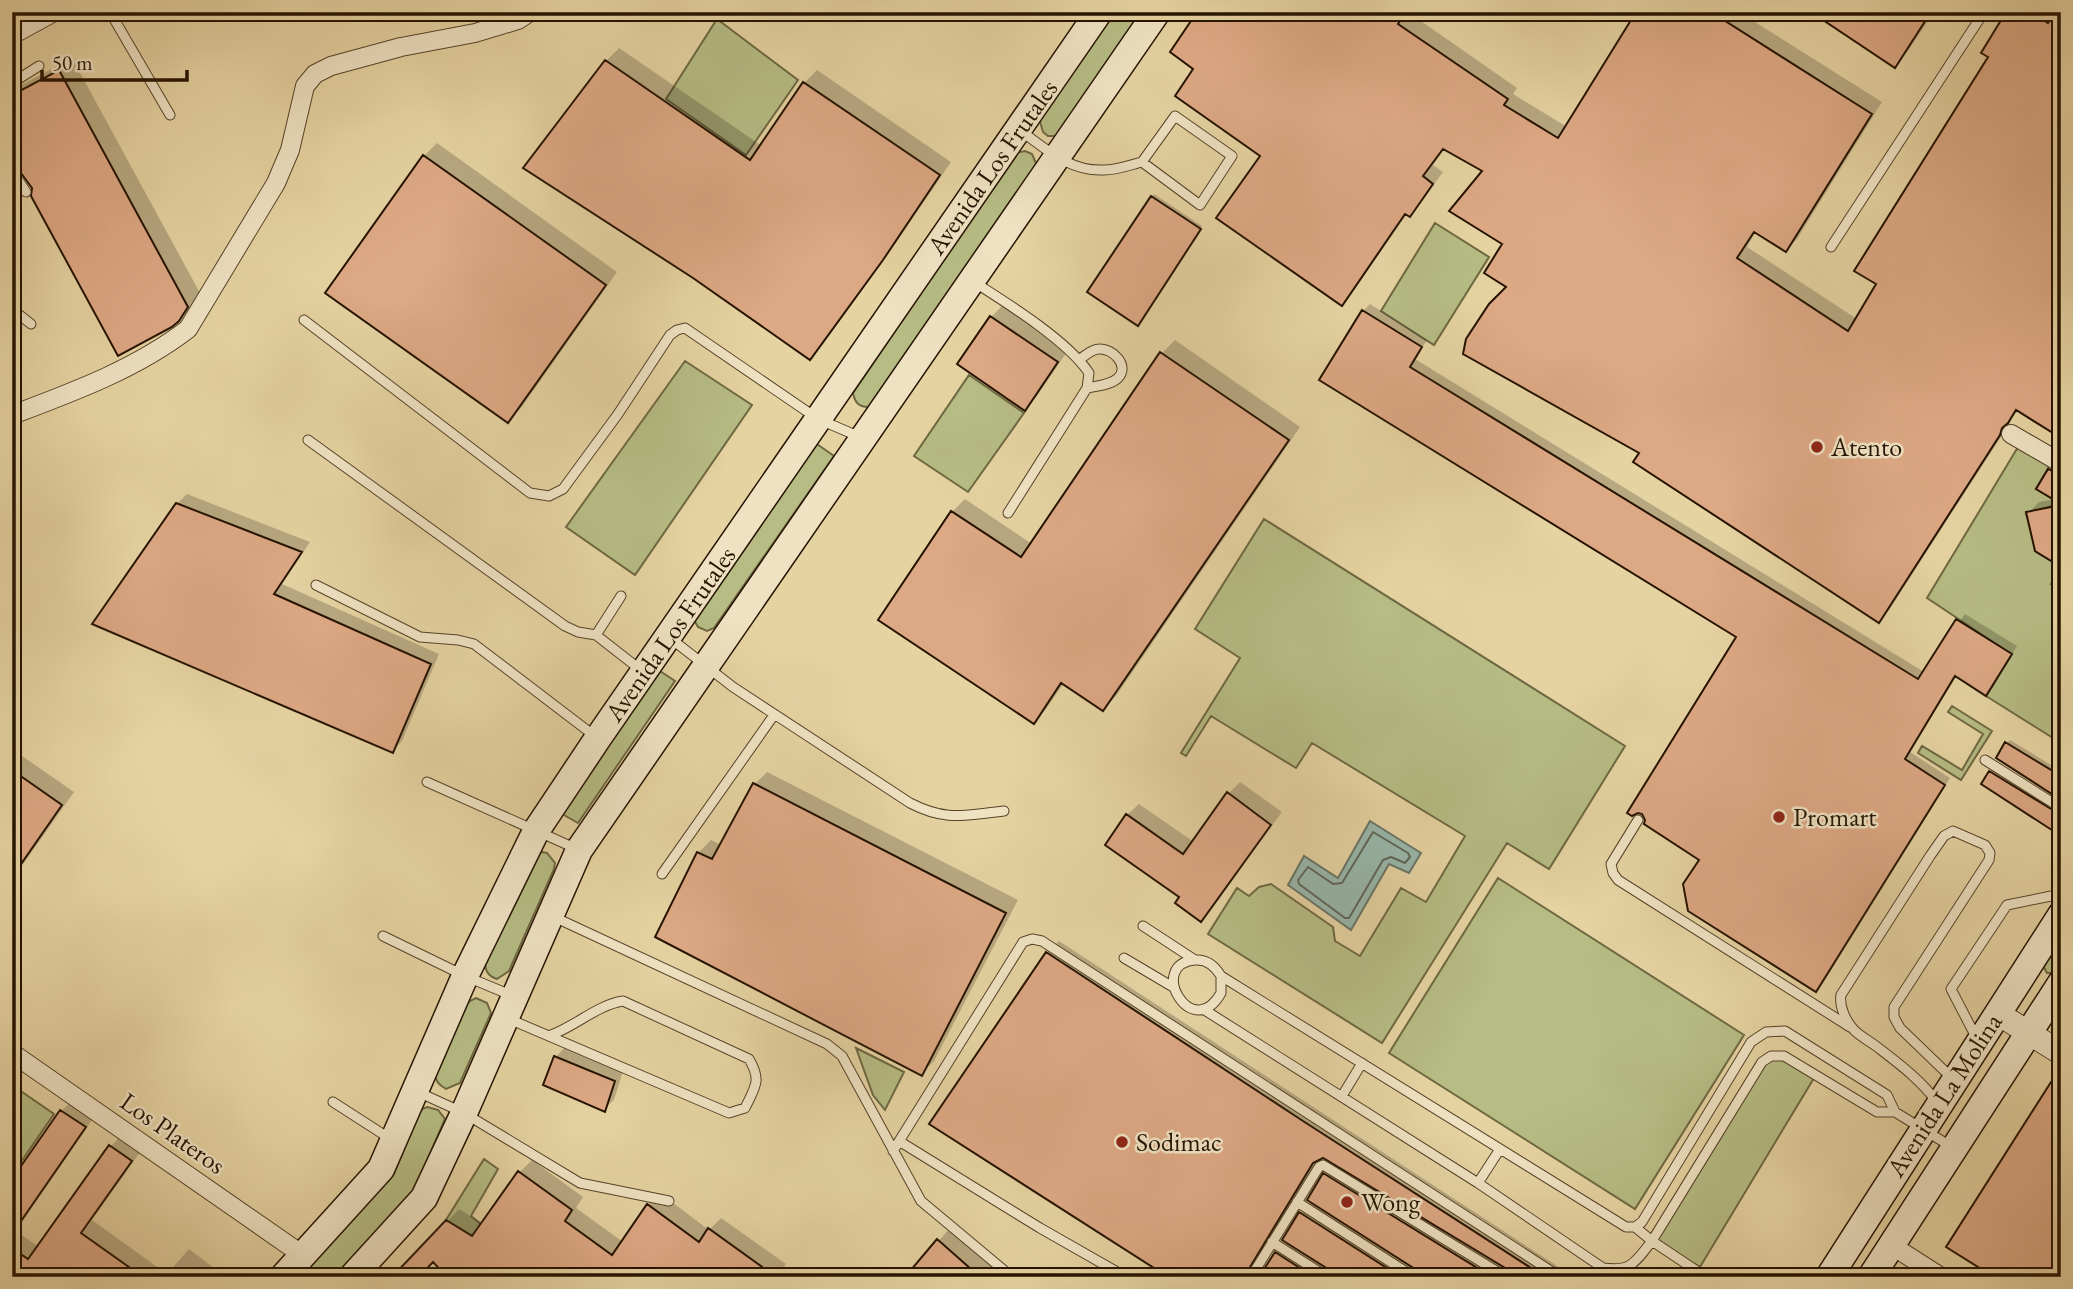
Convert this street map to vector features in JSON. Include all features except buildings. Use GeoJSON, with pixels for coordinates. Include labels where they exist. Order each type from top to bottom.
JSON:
{"type":"FeatureCollection","features":[{"type":"Feature","properties":{"kind":"main road","name":"Avenida Los Frutales"},"geometry":{"type":"LineString","coordinates":[[283,1277],[381,1169],[465,976],[536,831],[1099,12]]}},
{"type":"Feature","properties":{"kind":"main road","name":"Avenida Los Frutales"},"geometry":{"type":"LineString","coordinates":[[352,1277],[424,1198],[579,850],[1157,12]]}},
{"type":"Feature","properties":{"kind":"main road","name":"Avenida La Molina"},"geometry":{"type":"LineString","coordinates":[[1829,1277],[1938,1103],[2061,915]]}},
{"type":"Feature","properties":{"kind":"main road","name":"Avenida La Molina"},"geometry":{"type":"LineString","coordinates":[[1871,1277],[2028,1032],[2058,995]]}},
{"type":"Feature","properties":{"kind":"street"},"geometry":{"type":"LineString","coordinates":[[12,35],[54,12]]}},
{"type":"Feature","properties":{"kind":"street"},"geometry":{"type":"LineString","coordinates":[[12,415],[105,378],[170,343],[188,330],[276,183],[290,150],[305,86],[315,74],[331,66],[401,47],[475,33],[518,20],[530,12]]}},
{"type":"Feature","properties":{"kind":"street"},"geometry":{"type":"LineString","coordinates":[[2011,434],[2061,463]]}},
{"type":"Feature","properties":{"kind":"street"},"geometry":{"type":"LineString","coordinates":[[2020,977],[2058,995]]}},
{"type":"Feature","properties":{"kind":"street"},"geometry":{"type":"LineString","coordinates":[[1997,1013],[2061,1053]]}},
{"type":"Feature","properties":{"kind":"street","name":"Los Plateros"},"geometry":{"type":"LineString","coordinates":[[12,1053],[304,1256]]}},
{"type":"Feature","properties":{"kind":"street"},"geometry":{"type":"LineString","coordinates":[[1891,1245],[1941,1277]]}},
{"type":"Feature","properties":{"kind":"lane"},"geometry":{"type":"LineString","coordinates":[[110,12],[170,115]]}},
{"type":"Feature","properties":{"kind":"lane"},"geometry":{"type":"LineString","coordinates":[[1831,247],[1984,12]]}},
{"type":"Feature","properties":{"kind":"lane"},"geometry":{"type":"LineString","coordinates":[[12,83],[39,66]]}},
{"type":"Feature","properties":{"kind":"lane"},"geometry":{"type":"LineString","coordinates":[[1018,129],[1078,169],[1106,170],[1142,162],[1175,116],[1232,156],[1200,205],[1142,162]]}},
{"type":"Feature","properties":{"kind":"lane"},"geometry":{"type":"LineString","coordinates":[[12,170],[26,192]]}},
{"type":"Feature","properties":{"kind":"lane"},"geometry":{"type":"LineString","coordinates":[[972,281],[1010,305],[1080,359],[1089,373],[1087,388],[1008,513]]}},
{"type":"Feature","properties":{"kind":"lane"},"geometry":{"type":"LineString","coordinates":[[12,309],[31,324]]}},
{"type":"Feature","properties":{"kind":"lane"},"geometry":{"type":"LineString","coordinates":[[304,320],[530,493],[549,496],[564,489],[670,335],[685,328],[818,419],[862,438]]}},
{"type":"Feature","properties":{"kind":"lane"},"geometry":{"type":"LineString","coordinates":[[1080,359],[1096,349],[1103,349],[1117,356],[1122,363],[1119,377],[1112,382],[1087,388]]}},
{"type":"Feature","properties":{"kind":"lane"},"geometry":{"type":"LineString","coordinates":[[308,440],[565,626],[578,632],[596,635],[643,673]]}},
{"type":"Feature","properties":{"kind":"lane"},"geometry":{"type":"LineString","coordinates":[[316,585],[419,637],[474,644],[598,738]]}},
{"type":"Feature","properties":{"kind":"lane"},"geometry":{"type":"LineString","coordinates":[[596,635],[621,596]]}},
{"type":"Feature","properties":{"kind":"lane"},"geometry":{"type":"LineString","coordinates":[[668,637],[774,715],[910,803],[946,817],[1004,811]]}},
{"type":"Feature","properties":{"kind":"lane"},"geometry":{"type":"LineString","coordinates":[[662,874],[774,715]]}},
{"type":"Feature","properties":{"kind":"lane"},"geometry":{"type":"LineString","coordinates":[[1985,760],[2061,808]]}},
{"type":"Feature","properties":{"kind":"lane"},"geometry":{"type":"LineString","coordinates":[[427,782],[579,850]]}},
{"type":"Feature","properties":{"kind":"lane"},"geometry":{"type":"LineString","coordinates":[[1637,820],[1611,864],[1618,880],[1854,1030],[1910,1073],[1927,1088],[1938,1103]]}},
{"type":"Feature","properties":{"kind":"lane"},"geometry":{"type":"LineString","coordinates":[[1854,1030],[1844,1014],[1841,995],[1944,836],[1953,831],[1986,845],[1990,853],[1989,860],[1894,1007],[1894,1017],[1900,1028],[1954,1079]]}},
{"type":"Feature","properties":{"kind":"lane"},"geometry":{"type":"LineString","coordinates":[[1978,1041],[1951,989],[2007,905],[2061,894]]}},
{"type":"Feature","properties":{"kind":"lane"},"geometry":{"type":"LineString","coordinates":[[550,915],[827,1044],[842,1056],[922,1201],[1012,1277]]}},
{"type":"Feature","properties":{"kind":"lane"},"geometry":{"type":"LineString","coordinates":[[1143,926],[1195,960],[1211,964],[1221,976],[1626,1227],[1634,1227],[1643,1222],[1751,1042],[1766,1032],[1785,1031],[1887,1095],[1895,1112]]}},
{"type":"Feature","properties":{"kind":"lane"},"geometry":{"type":"LineString","coordinates":[[383,936],[465,976],[551,1035],[729,1114],[745,1108],[757,1084],[757,1072],[749,1059],[623,1001],[610,1003],[551,1035]]}},
{"type":"Feature","properties":{"kind":"lane"},"geometry":{"type":"LineString","coordinates":[[893,1151],[1023,942],[1032,939],[1042,941],[1560,1277]]}},
{"type":"Feature","properties":{"kind":"lane"},"geometry":{"type":"LineString","coordinates":[[1124,958],[1173,988]]}},
{"type":"Feature","properties":{"kind":"lane"},"geometry":{"type":"LineString","coordinates":[[1195,960],[1181,966],[1173,979],[1173,988],[1180,1002],[1203,1009],[1342,1096],[1478,1183],[1603,1268],[1618,1270],[1632,1266],[1652,1241],[1762,1062],[1772,1056],[1784,1056],[1877,1112],[1895,1112],[1953,1148]]}},
{"type":"Feature","properties":{"kind":"lane"},"geometry":{"type":"LineString","coordinates":[[1203,1009],[1217,1000],[1221,993],[1221,976]]}},
{"type":"Feature","properties":{"kind":"lane"},"geometry":{"type":"LineString","coordinates":[[1342,1096],[1362,1063]]}},
{"type":"Feature","properties":{"kind":"lane"},"geometry":{"type":"LineString","coordinates":[[416,1091],[464,1113],[580,1183],[669,1201]]}},
{"type":"Feature","properties":{"kind":"lane"},"geometry":{"type":"LineString","coordinates":[[333,1102],[394,1141]]}},
{"type":"Feature","properties":{"kind":"lane"},"geometry":{"type":"LineString","coordinates":[[899,1141],[1126,1277]]}},
{"type":"Feature","properties":{"kind":"lane"},"geometry":{"type":"LineString","coordinates":[[1478,1183],[1500,1149]]}},
{"type":"Feature","properties":{"kind":"lane"},"geometry":{"type":"LineString","coordinates":[[1251,1277],[1319,1167],[1327,1166],[1506,1277]]}},
{"type":"Feature","properties":{"kind":"lane"},"geometry":{"type":"LineString","coordinates":[[1297,1202],[1414,1277]]}},
{"type":"Feature","properties":{"kind":"lane"},"geometry":{"type":"LineString","coordinates":[[1634,1227],[1706,1277]]}},
{"type":"Feature","properties":{"kind":"lane"},"geometry":{"type":"LineString","coordinates":[[1272,1242],[1327,1277]]}},
{"type":"Feature","properties":{"kind":"green space"},"geometry":{"type":"Polygon","coordinates":[[[1112,12],[1148,12],[1056,136],[1048,136],[1043,132],[1039,118],[1112,12]]]}},
{"type":"Feature","properties":{"kind":"green space"},"geometry":{"type":"Polygon","coordinates":[[[717,19],[798,80],[746,155],[666,99],[717,19]]]}},
{"type":"Feature","properties":{"kind":"green space"},"geometry":{"type":"Polygon","coordinates":[[[1025,151],[1032,154],[1038,168],[869,407],[860,405],[853,393],[1016,153],[1025,151]]]}},
{"type":"Feature","properties":{"kind":"green space"},"geometry":{"type":"Polygon","coordinates":[[[1435,223],[1489,257],[1434,345],[1381,311],[1435,223]]]}},
{"type":"Feature","properties":{"kind":"green space"},"geometry":{"type":"Polygon","coordinates":[[[685,361],[752,405],[635,575],[566,527],[685,361]]]}},
{"type":"Feature","properties":{"kind":"green space"},"geometry":{"type":"Polygon","coordinates":[[[969,375],[1024,413],[968,492],[914,456],[969,375]]]}},
{"type":"Feature","properties":{"kind":"green space"},"geometry":{"type":"Polygon","coordinates":[[[814,442],[834,456],[714,628],[707,631],[698,627],[694,620],[814,442]]]}},
{"type":"Feature","properties":{"kind":"green space"},"geometry":{"type":"Polygon","coordinates":[[[2018,447],[2050,465],[2036,489],[2061,504],[2026,513],[2037,552],[2061,567],[2051,584],[2061,589],[2061,743],[1986,696],[2011,654],[1927,598],[2018,447]]]}},
{"type":"Feature","properties":{"kind":"green space"},"geometry":{"type":"Polygon","coordinates":[[[1264,519],[1625,746],[1549,869],[1507,843],[1382,1043],[1208,934],[1237,888],[1249,896],[1259,887],[1271,884],[1333,927],[1335,941],[1360,956],[1401,888],[1426,902],[1465,836],[1312,743],[1296,768],[1211,716],[1186,756],[1181,753],[1240,658],[1195,629],[1264,519]]]}},
{"type":"Feature","properties":{"kind":"green space"},"geometry":{"type":"Polygon","coordinates":[[[657,669],[675,681],[578,823],[557,811],[657,669]]]}},
{"type":"Feature","properties":{"kind":"green space"},"geometry":{"type":"Polygon","coordinates":[[[1952,706],[1992,731],[1961,780],[1918,753],[1922,746],[1962,770],[1983,734],[1948,712],[1952,706]]]}},
{"type":"Feature","properties":{"kind":"green space"},"geometry":{"type":"Polygon","coordinates":[[[547,853],[555,863],[554,869],[509,971],[497,979],[488,973],[485,961],[537,855],[547,853]]]}},
{"type":"Feature","properties":{"kind":"green space"},"geometry":{"type":"Polygon","coordinates":[[[1498,878],[1744,1035],[1635,1209],[1389,1053],[1498,878]]]}},
{"type":"Feature","properties":{"kind":"green space"},"geometry":{"type":"Polygon","coordinates":[[[2061,931],[2061,968],[2057,973],[2047,973],[2041,962],[2061,931]]]}},
{"type":"Feature","properties":{"kind":"green space"},"geometry":{"type":"Polygon","coordinates":[[[476,998],[487,1003],[491,1013],[460,1083],[446,1089],[438,1082],[435,1072],[468,1002],[476,998]]]}},
{"type":"Feature","properties":{"kind":"green space"},"geometry":{"type":"Polygon","coordinates":[[[856,1048],[904,1072],[885,1110],[873,1095],[856,1048]]]}},
{"type":"Feature","properties":{"kind":"green space"},"geometry":{"type":"Polygon","coordinates":[[[1781,1058],[1814,1078],[1700,1267],[1650,1239],[1763,1061],[1781,1058]]]}},
{"type":"Feature","properties":{"kind":"green space"},"geometry":{"type":"Polygon","coordinates":[[[12,1085],[54,1114],[12,1175],[12,1085]]]}},
{"type":"Feature","properties":{"kind":"green space"},"geometry":{"type":"Polygon","coordinates":[[[427,1107],[438,1110],[445,1119],[417,1184],[407,1200],[334,1277],[298,1277],[394,1174],[420,1110],[427,1107]]]}},
{"type":"Feature","properties":{"kind":"green space"},"geometry":{"type":"Polygon","coordinates":[[[484,1159],[498,1169],[471,1216],[492,1233],[486,1244],[446,1220],[484,1159]]]}},
{"type":"Feature","properties":{"kind":"water"},"geometry":{"type":"Polygon","coordinates":[[[1370,821],[1421,853],[1409,873],[1389,864],[1351,930],[1288,885],[1304,856],[1338,878],[1370,821]]]}},
{"type":"Feature","properties":{"kind":"place","name":"Atento"},"geometry":{"type":"Point","coordinates":[1817,447]}},
{"type":"Feature","properties":{"kind":"place","name":"Promart"},"geometry":{"type":"Point","coordinates":[1779,817]}},
{"type":"Feature","properties":{"kind":"place","name":"Sodimac"},"geometry":{"type":"Point","coordinates":[1122,1142]}},
{"type":"Feature","properties":{"kind":"place","name":"Wong"},"geometry":{"type":"Point","coordinates":[1347,1202]}}]}
